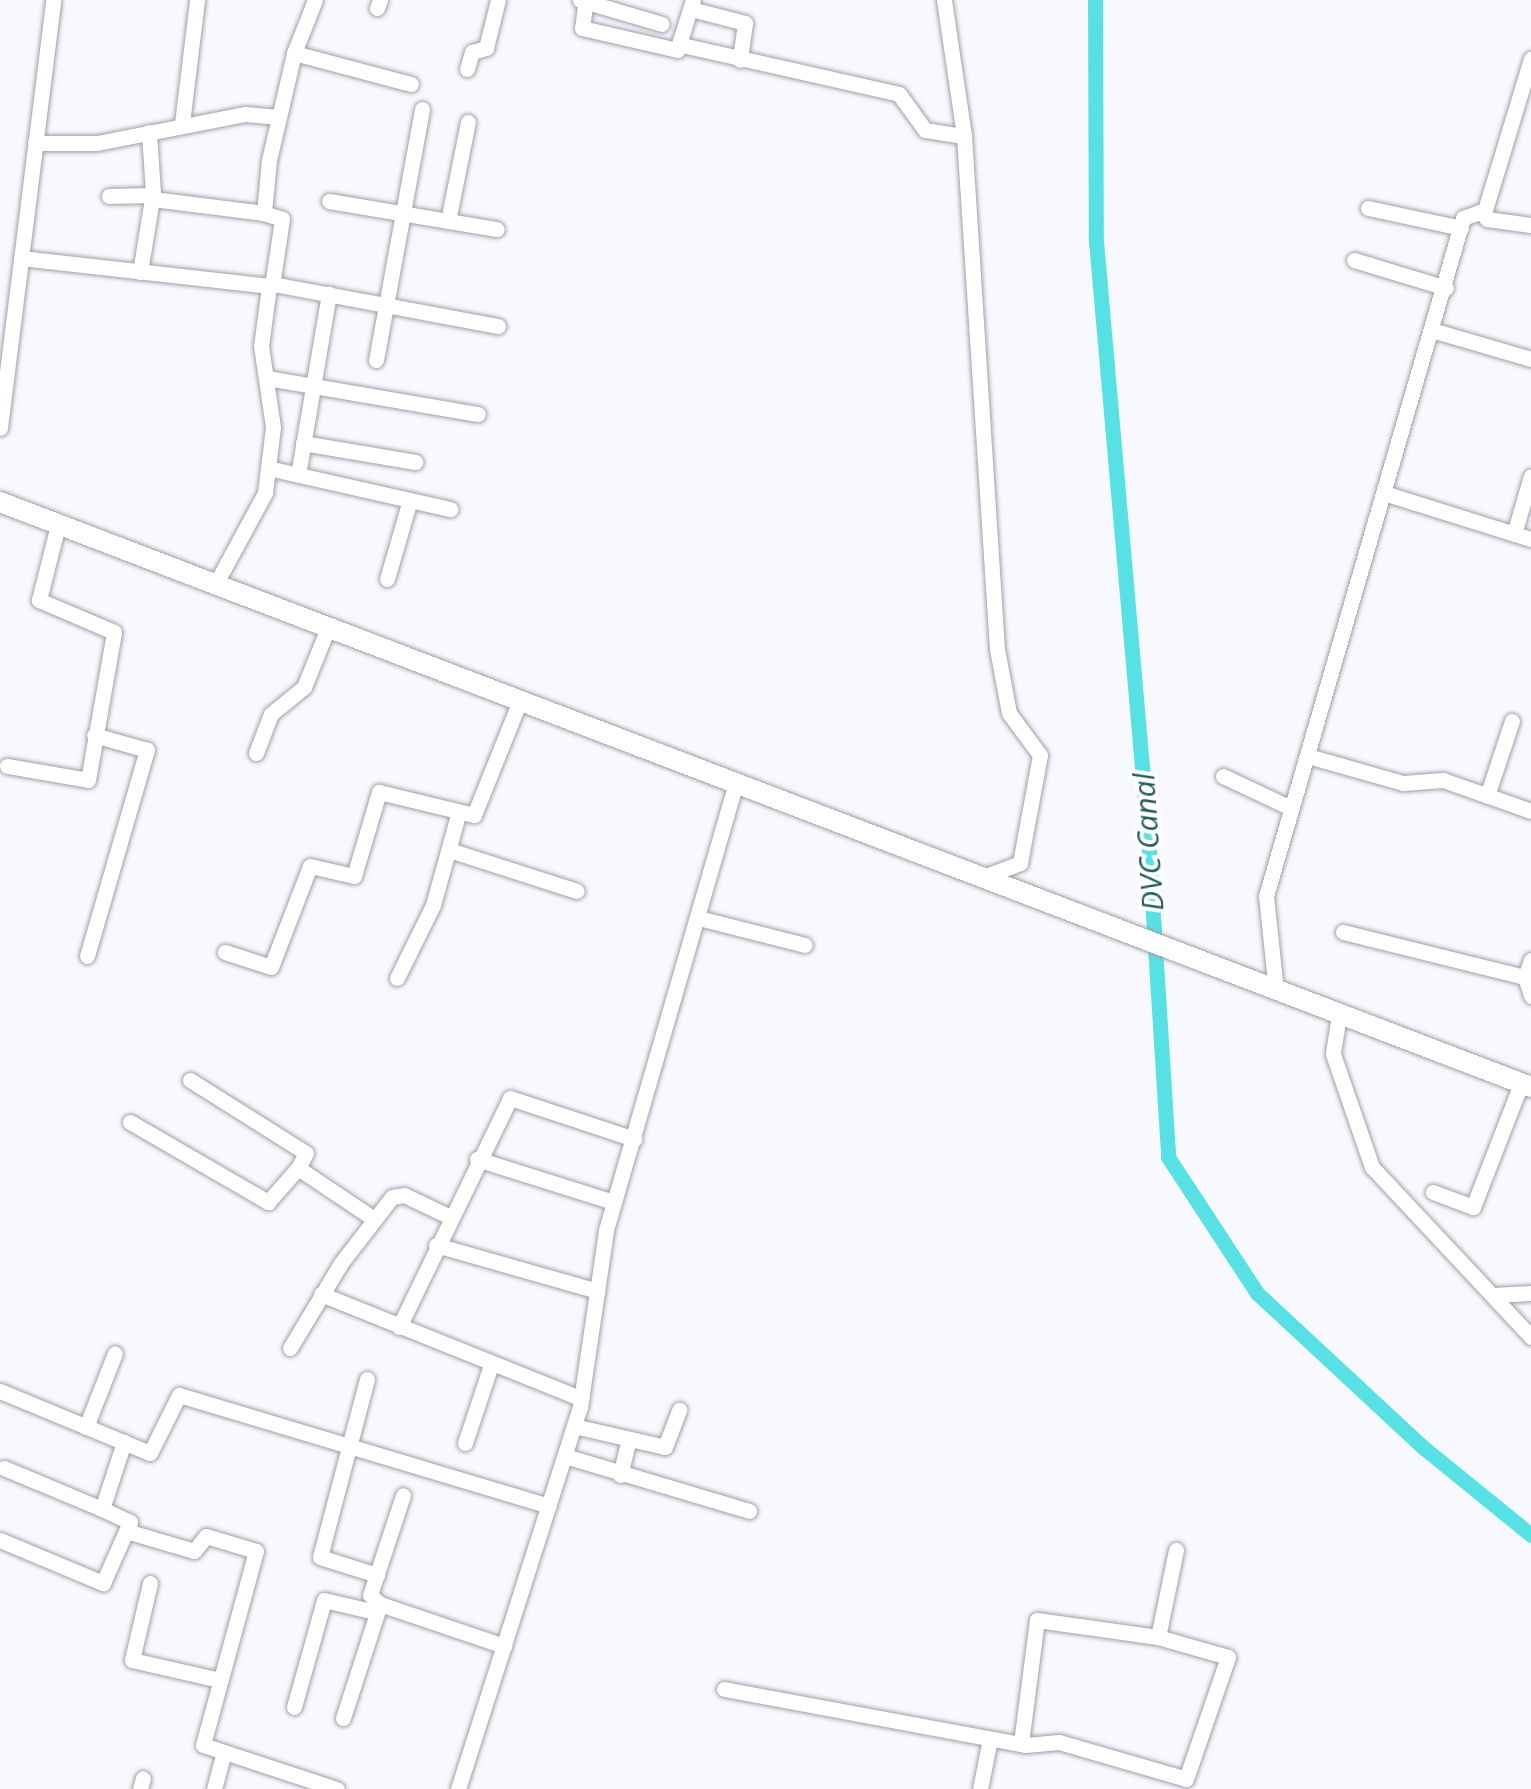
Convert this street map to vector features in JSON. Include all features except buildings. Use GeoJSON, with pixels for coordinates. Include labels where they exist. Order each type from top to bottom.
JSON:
{"type":"FeatureCollection","features":[{"type":"Feature","properties":{"kind":"street"},"geometry":{"type":"LineString","coordinates":[[0,428],[52,0]]}},
{"type":"Feature","properties":{"kind":"street"},"geometry":{"type":"LineString","coordinates":[[182,123],[197,0]]}},
{"type":"Feature","properties":{"kind":"street"},"geometry":{"type":"LineString","coordinates":[[264,212],[294,53],[315,0]]}},
{"type":"Feature","properties":{"kind":"street"},"geometry":{"type":"LineString","coordinates":[[467,69],[474,50],[486,48],[498,0]]}},
{"type":"Feature","properties":{"kind":"street"},"geometry":{"type":"LineString","coordinates":[[944,0],[964,136],[997,649],[1010,713],[1040,755],[1020,863],[977,878]]}},
{"type":"Feature","properties":{"kind":"street"},"geometry":{"type":"LineString","coordinates":[[662,24],[583,3],[582,28],[677,50],[682,45],[692,4],[746,24],[740,60]]}},
{"type":"Feature","properties":{"kind":"street"},"geometry":{"type":"LineString","coordinates":[[682,45],[898,94],[926,130],[964,136]]}},
{"type":"Feature","properties":{"kind":"street"},"geometry":{"type":"LineString","coordinates":[[294,53],[411,84]]}},
{"type":"Feature","properties":{"kind":"street"},"geometry":{"type":"LineString","coordinates":[[1481,212],[1518,118],[1531,59]]}},
{"type":"Feature","properties":{"kind":"street"},"geometry":{"type":"LineString","coordinates":[[376,360],[406,214],[422,109]]}},
{"type":"Feature","properties":{"kind":"street"},"geometry":{"type":"LineString","coordinates":[[35,143],[97,143],[182,123],[245,114],[279,117]]}},
{"type":"Feature","properties":{"kind":"street"},"geometry":{"type":"LineString","coordinates":[[448,221],[468,122]]}},
{"type":"Feature","properties":{"kind":"street"},"geometry":{"type":"LineString","coordinates":[[140,272],[153,197],[149,132]]}},
{"type":"Feature","properties":{"kind":"street"},"geometry":{"type":"LineString","coordinates":[[109,196],[153,197],[264,212],[282,219],[261,346],[274,427],[268,468],[259,512],[227,554],[215,585]]}},
{"type":"Feature","properties":{"kind":"street"},"geometry":{"type":"LineString","coordinates":[[329,202],[496,229]]}},
{"type":"Feature","properties":{"kind":"street"},"geometry":{"type":"LineString","coordinates":[[1368,208],[1461,228]]}},
{"type":"Feature","properties":{"kind":"street"},"geometry":{"type":"LineString","coordinates":[[1481,212],[1487,219],[1531,224]]}},
{"type":"Feature","properties":{"kind":"street"},"geometry":{"type":"LineString","coordinates":[[1269,988],[1264,917],[1291,808],[1435,331],[1465,215],[1481,212]]}},
{"type":"Feature","properties":{"kind":"street"},"geometry":{"type":"LineString","coordinates":[[21,258],[329,294],[498,326]]}},
{"type":"Feature","properties":{"kind":"street"},"geometry":{"type":"LineString","coordinates":[[1354,260],[1446,288]]}},
{"type":"Feature","properties":{"kind":"street"},"geometry":{"type":"LineString","coordinates":[[298,475],[329,294]]}},
{"type":"Feature","properties":{"kind":"street"},"geometry":{"type":"LineString","coordinates":[[1435,331],[1531,360]]}},
{"type":"Feature","properties":{"kind":"street"},"geometry":{"type":"LineString","coordinates":[[267,378],[478,414]]}},
{"type":"Feature","properties":{"kind":"street"},"geometry":{"type":"LineString","coordinates":[[303,443],[415,462]]}},
{"type":"Feature","properties":{"kind":"street"},"geometry":{"type":"LineString","coordinates":[[268,468],[450,509]]}},
{"type":"Feature","properties":{"kind":"street"},"geometry":{"type":"LineString","coordinates":[[1514,534],[1531,476]]}},
{"type":"Feature","properties":{"kind":"street"},"geometry":{"type":"LineString","coordinates":[[1384,493],[1531,539]]}},
{"type":"Feature","properties":{"kind":"street"},"geometry":{"type":"LineString","coordinates":[[387,579],[410,500]]}},
{"type":"Feature","properties":{"kind":"street"},"geometry":{"type":"LineString","coordinates":[[0,502],[1044,905],[1526,1086],[1473,1207],[1433,1192]]}},
{"type":"Feature","properties":{"kind":"street"},"geometry":{"type":"LineString","coordinates":[[7,766],[87,782],[113,630],[40,600],[58,525]]}},
{"type":"Feature","properties":{"kind":"street"},"geometry":{"type":"LineString","coordinates":[[256,753],[271,714],[304,687],[328,628]]}},
{"type":"Feature","properties":{"kind":"street"},"geometry":{"type":"LineString","coordinates":[[225,952],[272,967],[310,866],[353,877],[379,792],[474,815],[519,703]]}},
{"type":"Feature","properties":{"kind":"street"},"geometry":{"type":"LineString","coordinates":[[1487,796],[1512,721]]}},
{"type":"Feature","properties":{"kind":"street"},"geometry":{"type":"LineString","coordinates":[[88,956],[146,750],[94,735]]}},
{"type":"Feature","properties":{"kind":"street"},"geometry":{"type":"LineString","coordinates":[[1308,756],[1403,783],[1443,780],[1531,811]]}},
{"type":"Feature","properties":{"kind":"street"},"geometry":{"type":"LineString","coordinates":[[1224,776],[1291,808]]}},
{"type":"Feature","properties":{"kind":"street"},"geometry":{"type":"LineString","coordinates":[[458,1789],[582,1398],[613,1202],[735,786]]}},
{"type":"Feature","properties":{"kind":"street"},"geometry":{"type":"LineString","coordinates":[[397,978],[433,905],[458,814]]}},
{"type":"Feature","properties":{"kind":"street"},"geometry":{"type":"LineString","coordinates":[[450,850],[577,891]]}},
{"type":"Feature","properties":{"kind":"street"},"geometry":{"type":"LineString","coordinates":[[699,918],[806,946]]}},
{"type":"Feature","properties":{"kind":"street"},"geometry":{"type":"LineString","coordinates":[[1342,932],[1525,977]]}},
{"type":"Feature","properties":{"kind":"street"},"geometry":{"type":"LineString","coordinates":[[1531,960],[1525,977],[1531,996]]}},
{"type":"Feature","properties":{"kind":"street"},"geometry":{"type":"LineString","coordinates":[[1339,1014],[1333,1054],[1372,1168],[1531,1337]]}},
{"type":"Feature","properties":{"kind":"street"},"geometry":{"type":"LineString","coordinates":[[130,1122],[269,1202],[306,1153],[190,1080]]}},
{"type":"Feature","properties":{"kind":"street"},"geometry":{"type":"LineString","coordinates":[[399,1327],[448,1216],[506,1102],[516,1096],[634,1139]]}},
{"type":"Feature","properties":{"kind":"street"},"geometry":{"type":"LineString","coordinates":[[477,1159],[613,1202]]}},
{"type":"Feature","properties":{"kind":"street"},"geometry":{"type":"LineString","coordinates":[[298,1168],[374,1219]]}},
{"type":"Feature","properties":{"kind":"street"},"geometry":{"type":"LineString","coordinates":[[290,1348],[321,1294],[395,1194],[448,1216]]}},
{"type":"Feature","properties":{"kind":"street"},"geometry":{"type":"LineString","coordinates":[[436,1245],[598,1291]]}},
{"type":"Feature","properties":{"kind":"street"},"geometry":{"type":"LineString","coordinates":[[1493,1296],[1531,1293]]}},
{"type":"Feature","properties":{"kind":"street"},"geometry":{"type":"LineString","coordinates":[[321,1294],[490,1365],[582,1398]]}},
{"type":"Feature","properties":{"kind":"street"},"geometry":{"type":"LineString","coordinates":[[86,1426],[116,1353]]}},
{"type":"Feature","properties":{"kind":"street"},"geometry":{"type":"LineString","coordinates":[[465,1443],[490,1365]]}},
{"type":"Feature","properties":{"kind":"street"},"geometry":{"type":"LineString","coordinates":[[367,1379],[320,1556],[377,1575]]}},
{"type":"Feature","properties":{"kind":"street"},"geometry":{"type":"LineString","coordinates":[[0,1390],[151,1453],[179,1395],[549,1506]]}},
{"type":"Feature","properties":{"kind":"street"},"geometry":{"type":"LineString","coordinates":[[574,1426],[667,1447],[679,1410]]}},
{"type":"Feature","properties":{"kind":"street"},"geometry":{"type":"LineString","coordinates":[[620,1475],[629,1439]]}},
{"type":"Feature","properties":{"kind":"street"},"geometry":{"type":"LineString","coordinates":[[102,1509],[124,1442]]}},
{"type":"Feature","properties":{"kind":"street"},"geometry":{"type":"LineString","coordinates":[[565,1456],[749,1512]]}},
{"type":"Feature","properties":{"kind":"street"},"geometry":{"type":"LineString","coordinates":[[0,1540],[103,1583],[128,1519],[4,1468]]}},
{"type":"Feature","properties":{"kind":"street"},"geometry":{"type":"LineString","coordinates":[[378,1608],[370,1597],[403,1495]]}},
{"type":"Feature","properties":{"kind":"street"},"geometry":{"type":"LineString","coordinates":[[126,1531],[194,1551],[206,1536],[256,1551],[202,1745],[224,1756],[337,1789]]}},
{"type":"Feature","properties":{"kind":"street"},"geometry":{"type":"LineString","coordinates":[[1158,1637],[1176,1550]]}},
{"type":"Feature","properties":{"kind":"street"},"geometry":{"type":"LineString","coordinates":[[150,1583],[132,1660],[220,1680]]}},
{"type":"Feature","properties":{"kind":"street"},"geometry":{"type":"LineString","coordinates":[[294,1707],[324,1600],[378,1608],[504,1646]]}},
{"type":"Feature","properties":{"kind":"street"},"geometry":{"type":"LineString","coordinates":[[344,1718],[378,1608]]}},
{"type":"Feature","properties":{"kind":"street"},"geometry":{"type":"LineString","coordinates":[[724,1689],[990,1739],[1021,1743],[1059,1742],[1186,1780],[1228,1657],[1158,1637],[1038,1620],[1021,1743]]}},
{"type":"Feature","properties":{"kind":"street"},"geometry":{"type":"LineString","coordinates":[[980,1789],[990,1739]]}},
{"type":"Feature","properties":{"kind":"street"},"geometry":{"type":"LineString","coordinates":[[214,1789],[224,1756]]}},
{"type":"Feature","properties":{"kind":"waterway","name":"DVC Canal"},"geometry":{"type":"LineString","coordinates":[[1095,0],[1096,241],[1148,835],[1168,1157],[1257,1293],[1424,1448],[1531,1535]]}}]}
